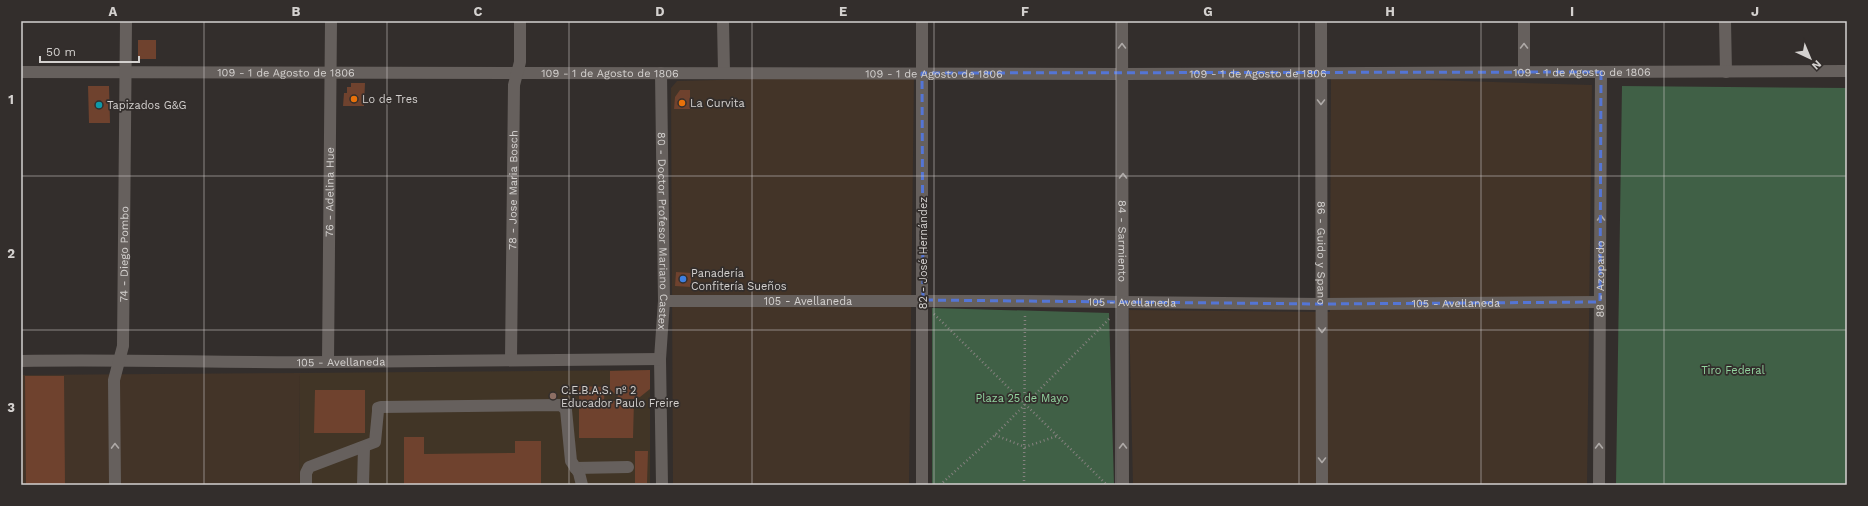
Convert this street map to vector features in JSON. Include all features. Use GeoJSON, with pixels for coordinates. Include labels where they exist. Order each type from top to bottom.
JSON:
{"type":"FeatureCollection","features":[{"type":"Feature","properties":{"kind":"street","name":"74 - Diego Pombo"},"geometry":{"type":"LineString","coordinates":[[115,485],[114,380],[123,346],[126,21]]}},
{"type":"Feature","properties":{"kind":"street","name":"76 - Adelina Hue"},"geometry":{"type":"LineString","coordinates":[[328,362],[331,21]]}},
{"type":"Feature","properties":{"kind":"street","name":"78 - Jose Maria Bosch"},"geometry":{"type":"LineString","coordinates":[[511,359],[514,85],[520,62],[520,21]]}},
{"type":"Feature","properties":{"kind":"street"},"geometry":{"type":"LineString","coordinates":[[723,21],[724,72]]}},
{"type":"Feature","properties":{"kind":"street","name":"82 - José Hernández"},"geometry":{"type":"LineString","coordinates":[[922,21],[922,485]]}},
{"type":"Feature","properties":{"kind":"street","name":"84 - Sarmiento"},"geometry":{"type":"LineString","coordinates":[[1122,21],[1123,485]]}},
{"type":"Feature","properties":{"kind":"street","name":"86 - Guido y Spano"},"geometry":{"type":"LineString","coordinates":[[1322,21],[1322,485]]}},
{"type":"Feature","properties":{"kind":"street"},"geometry":{"type":"LineString","coordinates":[[1524,21],[1524,72]]}},
{"type":"Feature","properties":{"kind":"street"},"geometry":{"type":"LineString","coordinates":[[1725,21],[1726,72]]}},
{"type":"Feature","properties":{"kind":"street","name":"109 - 1 de Agosto de 1806"},"geometry":{"type":"LineString","coordinates":[[21,72],[330,71],[517,73],[724,72],[1122,74],[1847,71]]}},
{"type":"Feature","properties":{"kind":"street","name":"88 - Azopardo"},"geometry":{"type":"LineString","coordinates":[[1599,485],[1601,72]]}},
{"type":"Feature","properties":{"kind":"street","name":"80 - Doctor Profesor Mariano Castex"},"geometry":{"type":"LineString","coordinates":[[661,73],[664,301],[660,359],[662,485]]}},
{"type":"Feature","properties":{"kind":"street","name":"105 - Avellaneda"},"geometry":{"type":"LineString","coordinates":[[664,301],[923,302],[1025,300],[1122,303],[1322,304],[1600,302]]}},
{"type":"Feature","properties":{"kind":"street","name":"105 - Avellaneda"},"geometry":{"type":"LineString","coordinates":[[21,361],[119,359],[328,362],[511,359],[660,359]]}},
{"type":"Feature","properties":{"kind":"street"},"geometry":{"type":"LineString","coordinates":[[306,485],[306,473],[310,467],[372,444],[376,440],[378,408],[381,407],[561,405],[566,410],[571,461],[579,473],[582,485]]}},
{"type":"Feature","properties":{"kind":"street"},"geometry":{"type":"LineString","coordinates":[[363,485],[364,447]]}},
{"type":"Feature","properties":{"kind":"street"},"geometry":{"type":"LineString","coordinates":[[575,468],[628,467]]}},
{"type":"Feature","properties":{"kind":"path"},"geometry":{"type":"LineString","coordinates":[[1024,485],[1026,404],[1025,300]]}},
{"type":"Feature","properties":{"kind":"path"},"geometry":{"type":"LineString","coordinates":[[923,302],[1107,485]]}},
{"type":"Feature","properties":{"kind":"path"},"geometry":{"type":"LineString","coordinates":[[940,485],[995,435],[1026,404],[1122,303]]}},
{"type":"Feature","properties":{"kind":"path"},"geometry":{"type":"LineString","coordinates":[[995,435],[1025,447],[1057,436]]}},
{"type":"Feature","properties":{"kind":"highlighted area"},"geometry":{"type":"Polygon","coordinates":[[[1601,72],[1600,302],[1322,304],[923,300],[922,73],[1601,72]]]}},
{"type":"Feature","properties":{"kind":"shaded area"},"geometry":{"type":"Polygon","coordinates":[[[914,75],[909,485],[673,485],[671,88],[677,81],[914,75]]]}},
{"type":"Feature","properties":{"kind":"shaded area"},"geometry":{"type":"Polygon","coordinates":[[[1331,77],[1592,85],[1587,485],[1133,485],[1129,310],[1330,312],[1331,77]]]}},
{"type":"Feature","properties":{"kind":"shaded area"},"geometry":{"type":"Polygon","coordinates":[[[650,370],[650,485],[299,485],[300,373],[650,370]]]}},
{"type":"Feature","properties":{"kind":"shaded area"},"geometry":{"type":"Polygon","coordinates":[[[300,373],[299,485],[21,485],[21,375],[300,373]]]}},
{"type":"Feature","properties":{"kind":"green space","name":"Tiro Federal"},"geometry":{"type":"Polygon","coordinates":[[[1622,86],[1847,88],[1847,485],[1616,485],[1622,86]]]}},
{"type":"Feature","properties":{"kind":"green space","name":"Plaza 25 de Mayo"},"geometry":{"type":"Polygon","coordinates":[[[932,308],[1109,313],[1114,485],[932,485],[932,308]]]}},
{"type":"Feature","properties":{"kind":"building"},"geometry":{"type":"Polygon","coordinates":[[[138,40],[156,40],[156,59],[138,59],[138,40]]]}},
{"type":"Feature","properties":{"kind":"building","name":"Lo de Tres"},"geometry":{"type":"Polygon","coordinates":[[[351,83],[365,83],[364,106],[343,106],[344,93],[347,93],[347,87],[351,87],[351,83]]]}},
{"type":"Feature","properties":{"kind":"building","name":"Tapizados G&G"},"geometry":{"type":"Polygon","coordinates":[[[88,86],[109,86],[110,123],[89,123],[88,86]]]}},
{"type":"Feature","properties":{"kind":"building","name":"La Curvita"},"geometry":{"type":"Polygon","coordinates":[[[680,90],[690,90],[690,109],[674,109],[675,97],[680,90]]]}},
{"type":"Feature","properties":{"kind":"building","name":"Panadería Confitería Sueños"},"geometry":{"type":"Polygon","coordinates":[[[676,272],[691,273],[691,287],[675,286],[676,272]]]}},
{"type":"Feature","properties":{"kind":"building"},"geometry":{"type":"Polygon","coordinates":[[[650,370],[650,389],[640,397],[634,399],[623,399],[617,396],[610,389],[610,371],[650,370]]]}},
{"type":"Feature","properties":{"kind":"building"},"geometry":{"type":"Polygon","coordinates":[[[25,376],[64,376],[65,485],[26,485],[25,376]]]}},
{"type":"Feature","properties":{"kind":"building"},"geometry":{"type":"Polygon","coordinates":[[[579,386],[605,387],[604,401],[634,401],[633,438],[579,438],[579,386]]]}},
{"type":"Feature","properties":{"kind":"building"},"geometry":{"type":"Polygon","coordinates":[[[315,390],[365,390],[365,433],[314,433],[315,390]]]}},
{"type":"Feature","properties":{"kind":"building"},"geometry":{"type":"Polygon","coordinates":[[[404,437],[424,437],[424,454],[515,453],[515,441],[541,441],[541,485],[404,485],[404,437]]]}},
{"type":"Feature","properties":{"kind":"building"},"geometry":{"type":"Polygon","coordinates":[[[635,451],[648,451],[647,483],[635,483],[635,451]]]}},
{"type":"Feature","properties":{"kind":"place","name":"Lo de Tres"},"geometry":{"type":"Point","coordinates":[354,99]}},
{"type":"Feature","properties":{"kind":"place","name":"La Curvita"},"geometry":{"type":"Point","coordinates":[682,103]}},
{"type":"Feature","properties":{"kind":"place","name":"Tapizados G&G"},"geometry":{"type":"Point","coordinates":[99,105]}},
{"type":"Feature","properties":{"kind":"place","name":"Panadería Confitería Sueños"},"geometry":{"type":"Point","coordinates":[683,279]}},
{"type":"Feature","properties":{"kind":"place","name":"C.E.B.A.S. nº 2 Educador Paulo Freire"},"geometry":{"type":"Point","coordinates":[553,396]}}]}
